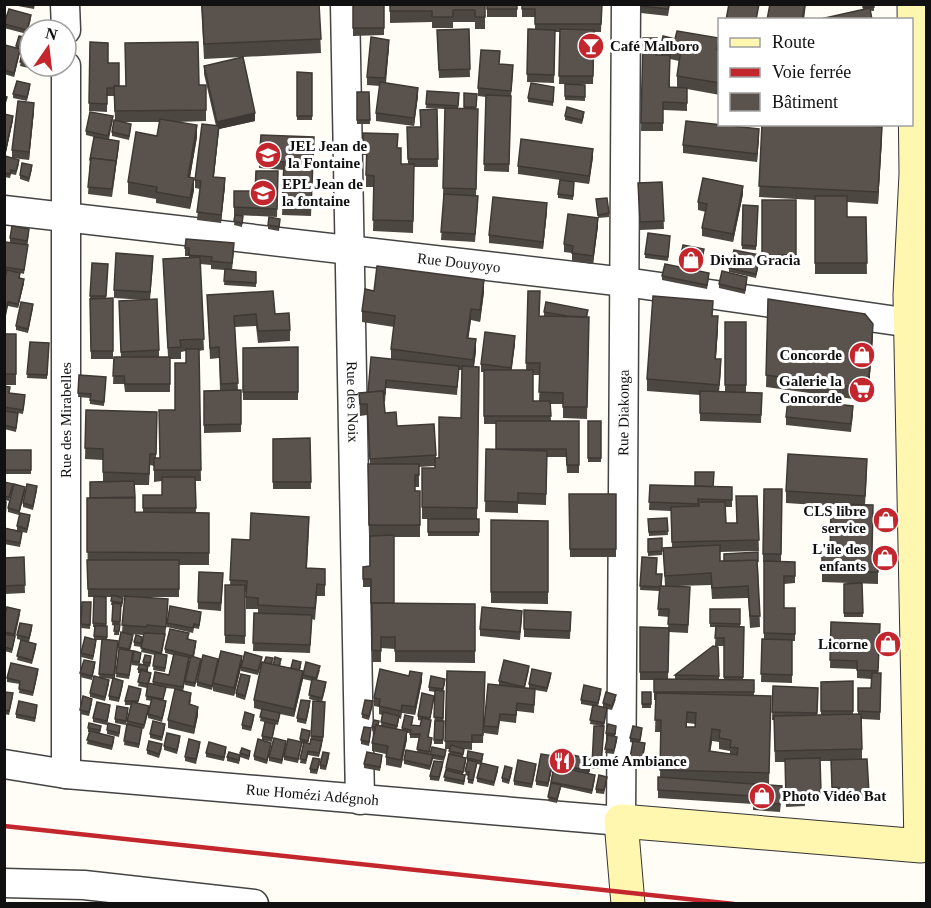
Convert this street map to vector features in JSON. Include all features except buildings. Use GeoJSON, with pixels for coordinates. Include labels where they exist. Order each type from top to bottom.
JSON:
{"type":"FeatureCollection","features":[{"type":"Feature","properties":{"kind":"main road"},"geometry":{"type":"LineString","coordinates":[[628,903],[621,821],[924,847],[916,305],[916,174],[921,81],[914,4]]}},
{"type":"Feature","properties":{"kind":"street","name":"Rue des Noix"},"geometry":{"type":"LineString","coordinates":[[345,4],[360,800]]}},
{"type":"Feature","properties":{"kind":"street","name":"Rue Diakonga"},"geometry":{"type":"LineString","coordinates":[[621,821],[626,4]]}},
{"type":"Feature","properties":{"kind":"street","name":"Rue des Mirabelles"},"geometry":{"type":"LineString","coordinates":[[66,78],[66,774]]}},
{"type":"Feature","properties":{"kind":"street","name":"Rue Douyoyo"},"geometry":{"type":"LineString","coordinates":[[4,210],[349,252],[625,282],[916,305]]}},
{"type":"Feature","properties":{"kind":"street","name":"Rue Homézi Adégnoh"},"geometry":{"type":"LineString","coordinates":[[4,764],[66,774],[621,821]]}},
{"type":"Feature","properties":{"kind":"street"},"geometry":{"type":"LineString","coordinates":[[4,883],[84,894],[254,903]]}},
{"type":"Feature","properties":{"kind":"railway"},"geometry":{"type":"LineString","coordinates":[[4,826],[734,904]]}},
{"type":"Feature","properties":{"kind":"place","name":"Café Malboro"},"geometry":{"type":"Point","coordinates":[591,46]}},
{"type":"Feature","properties":{"kind":"place","name":"JEL Jean de la Fontaine"},"geometry":{"type":"Point","coordinates":[268,155]}},
{"type":"Feature","properties":{"kind":"place","name":"EPL Jean de la fontaine"},"geometry":{"type":"Point","coordinates":[263,193]}},
{"type":"Feature","properties":{"kind":"place","name":"Divina Gracia"},"geometry":{"type":"Point","coordinates":[691,260]}},
{"type":"Feature","properties":{"kind":"place","name":"Concorde"},"geometry":{"type":"Point","coordinates":[862,355]}},
{"type":"Feature","properties":{"kind":"place","name":"Galerie la Concorde"},"geometry":{"type":"Point","coordinates":[862,390]}},
{"type":"Feature","properties":{"kind":"place","name":"CLS libre service"},"geometry":{"type":"Point","coordinates":[886,520]}},
{"type":"Feature","properties":{"kind":"place","name":"L'ile des enfants"},"geometry":{"type":"Point","coordinates":[885,558]}},
{"type":"Feature","properties":{"kind":"place","name":"Licorne"},"geometry":{"type":"Point","coordinates":[888,644]}},
{"type":"Feature","properties":{"kind":"place","name":"Lomé Ambiance"},"geometry":{"type":"Point","coordinates":[562,761]}},
{"type":"Feature","properties":{"kind":"place","name":"Photo Vidéo Bat"},"geometry":{"type":"Point","coordinates":[762,796]}}]}
